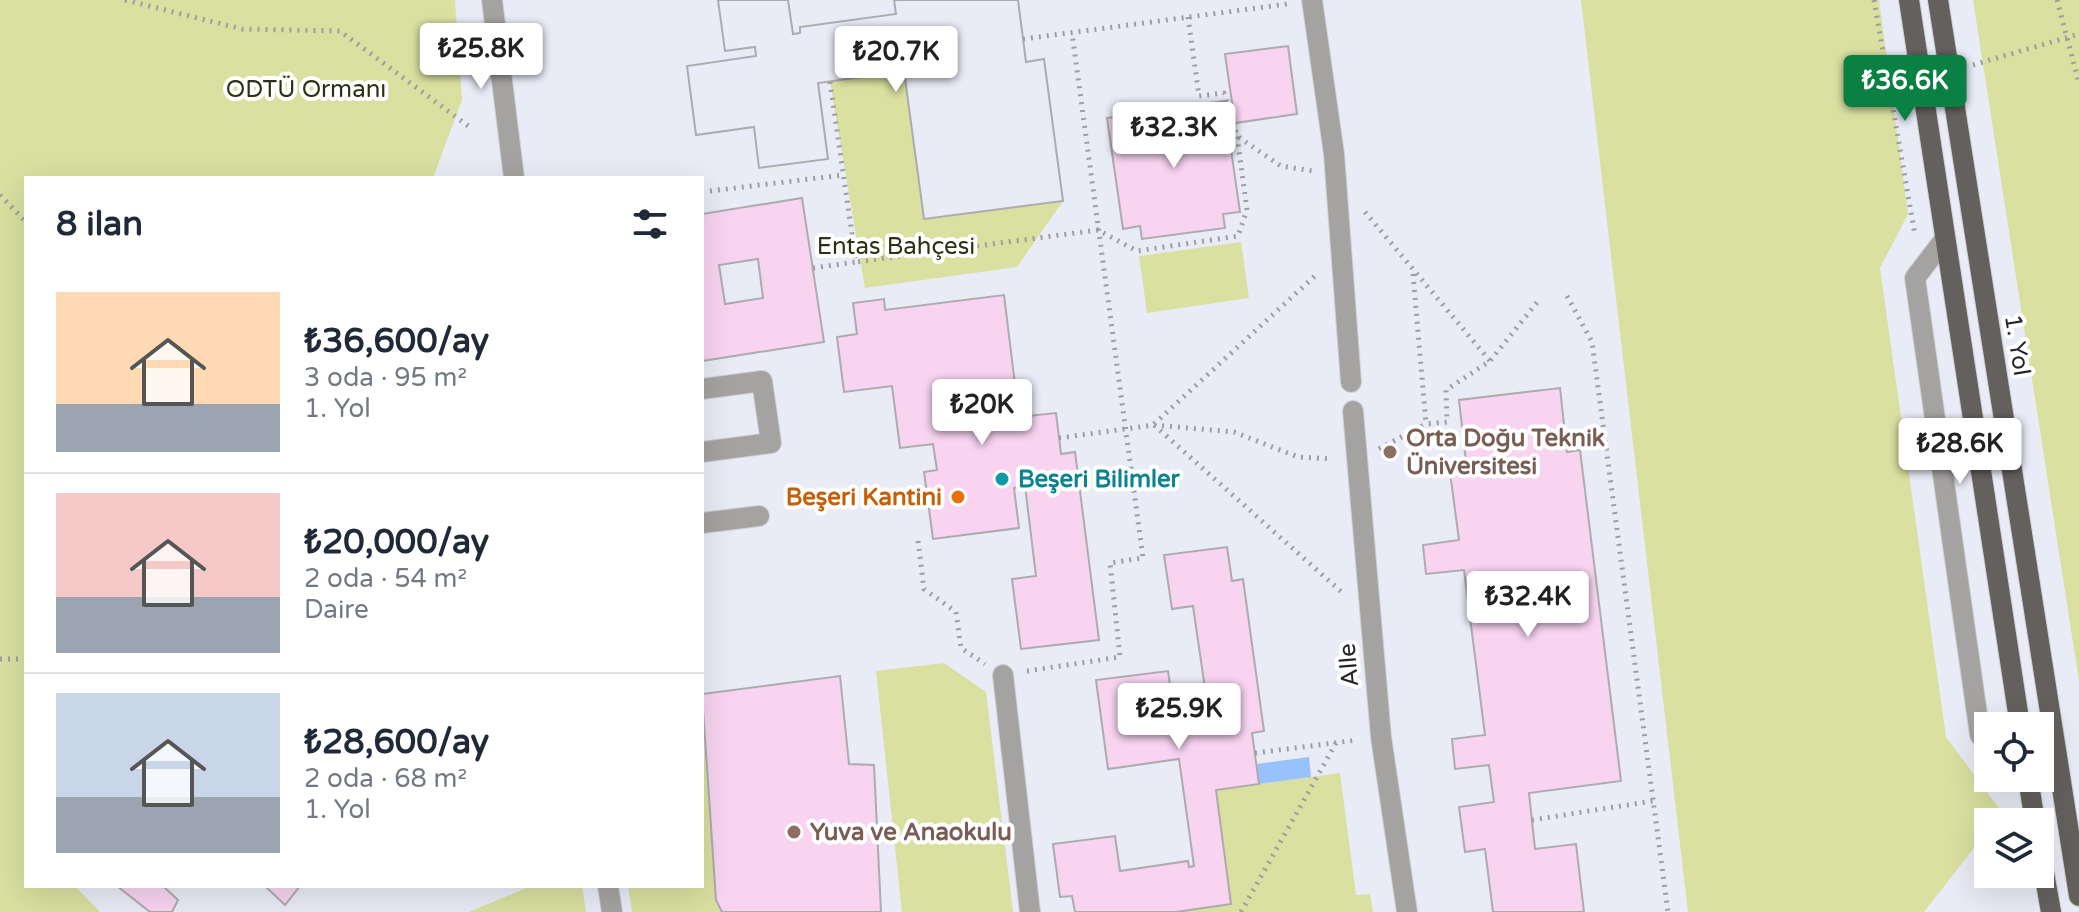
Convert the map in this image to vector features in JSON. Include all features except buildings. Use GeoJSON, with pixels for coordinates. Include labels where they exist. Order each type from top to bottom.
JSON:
{"type":"FeatureCollection","features":[{"type":"Feature","properties":{"kind":"main road"},"geometry":{"type":"LineString","coordinates":[[1909,0],[2018,712]]}},
{"type":"Feature","properties":{"kind":"main road","name":"1. Yol"},"geometry":{"type":"LineString","coordinates":[[1938,0],[2060,792],[2079,896]]}},
{"type":"Feature","properties":{"kind":"main road"},"geometry":{"type":"LineString","coordinates":[[2054,791],[2060,792]]}},
{"type":"Feature","properties":{"kind":"main road"},"geometry":{"type":"LineString","coordinates":[[2047,888],[2051,912]]}},
{"type":"Feature","properties":{"kind":"street"},"geometry":{"type":"LineString","coordinates":[[492,0],[514,176]]}},
{"type":"Feature","properties":{"kind":"street"},"geometry":{"type":"LineString","coordinates":[[1312,1],[1336,175],[1351,382]]}},
{"type":"Feature","properties":{"kind":"street"},"geometry":{"type":"LineString","coordinates":[[1944,240],[1915,278],[1977,712]]}},
{"type":"Feature","properties":{"kind":"street"},"geometry":{"type":"LineString","coordinates":[[704,389],[762,381],[771,443],[704,452]]}},
{"type":"Feature","properties":{"kind":"street","name":"Alle"},"geometry":{"type":"LineString","coordinates":[[1353,411],[1381,737],[1407,912]]}},
{"type":"Feature","properties":{"kind":"street"},"geometry":{"type":"LineString","coordinates":[[704,523],[759,516]]}},
{"type":"Feature","properties":{"kind":"street"},"geometry":{"type":"LineString","coordinates":[[1003,675],[1030,912]]}},
{"type":"Feature","properties":{"kind":"street"},"geometry":{"type":"LineString","coordinates":[[608,888],[612,912]]}},
{"type":"Feature","properties":{"kind":"path"},"geometry":{"type":"LineString","coordinates":[[125,0],[242,29],[340,31],[471,128]]}},
{"type":"Feature","properties":{"kind":"path"},"geometry":{"type":"LineString","coordinates":[[1874,0],[1915,237]]}},
{"type":"Feature","properties":{"kind":"path"},"geometry":{"type":"LineString","coordinates":[[2057,0],[2079,83]]}},
{"type":"Feature","properties":{"kind":"path"},"geometry":{"type":"LineString","coordinates":[[1023,39],[1312,1]]}},
{"type":"Feature","properties":{"kind":"path"},"geometry":{"type":"LineString","coordinates":[[813,268],[1098,230],[1137,251],[1238,236],[1247,210],[1237,136],[1224,93],[1199,96],[1188,17]]}},
{"type":"Feature","properties":{"kind":"path"},"geometry":{"type":"LineString","coordinates":[[1003,675],[1120,657],[1110,563],[1143,558],[1072,33]]}},
{"type":"Feature","properties":{"kind":"path"},"geometry":{"type":"LineString","coordinates":[[1949,72],[2079,34]]}},
{"type":"Feature","properties":{"kind":"path"},"geometry":{"type":"LineString","coordinates":[[830,82],[856,262]]}},
{"type":"Feature","properties":{"kind":"path"},"geometry":{"type":"LineString","coordinates":[[1237,136],[1281,166],[1336,175]]}},
{"type":"Feature","properties":{"kind":"path"},"geometry":{"type":"LineString","coordinates":[[704,192],[843,175]]}},
{"type":"Feature","properties":{"kind":"path"},"geometry":{"type":"LineString","coordinates":[[0,195],[24,220]]}},
{"type":"Feature","properties":{"kind":"path"},"geometry":{"type":"LineString","coordinates":[[1364,211],[1490,361]]}},
{"type":"Feature","properties":{"kind":"path"},"geometry":{"type":"LineString","coordinates":[[1154,425],[1341,252]]}},
{"type":"Feature","properties":{"kind":"path"},"geometry":{"type":"LineString","coordinates":[[1412,271],[1426,424]]}},
{"type":"Feature","properties":{"kind":"path"},"geometry":{"type":"LineString","coordinates":[[1567,296],[1592,342],[1668,912]]}},
{"type":"Feature","properties":{"kind":"path"},"geometry":{"type":"LineString","coordinates":[[1059,438],[1154,425],[1234,432],[1298,457],[1357,461],[1426,424],[1447,422],[1446,390],[1490,361],[1539,300]]}},
{"type":"Feature","properties":{"kind":"path"},"geometry":{"type":"LineString","coordinates":[[1154,425],[1370,618]]}},
{"type":"Feature","properties":{"kind":"path"},"geometry":{"type":"LineString","coordinates":[[918,541],[924,589],[956,612],[961,648]]}},
{"type":"Feature","properties":{"kind":"path"},"geometry":{"type":"LineString","coordinates":[[0,659],[24,659]]}},
{"type":"Feature","properties":{"kind":"path"},"geometry":{"type":"LineString","coordinates":[[1255,753],[1381,737]]}},
{"type":"Feature","properties":{"kind":"path"},"geometry":{"type":"LineString","coordinates":[[1241,912],[1336,743]]}},
{"type":"Feature","properties":{"kind":"path"},"geometry":{"type":"LineString","coordinates":[[1532,820],[1654,801]]}},
{"type":"Feature","properties":{"kind":"shaded area","name":"Orta Doğu Teknik Üniversitesi"},"geometry":{"type":"Polygon","coordinates":[[[0,0],[2079,0],[2079,912],[0,912],[0,0]]]}},
{"type":"Feature","properties":{"kind":"green space","name":"ODTÜ Ormanı"},"geometry":{"type":"Polygon","coordinates":[[[0,0],[455,0],[462,100],[434,176],[24,176],[24,888],[77,888],[100,912],[0,912],[0,0]]]}},
{"type":"Feature","properties":{"kind":"green space"},"geometry":{"type":"Polygon","coordinates":[[[1581,0],[1879,0],[1908,214],[1880,268],[1946,737],[1974,774],[1974,792],[1987,792],[1999,808],[1974,808],[1974,848],[1924,912],[1688,912],[1581,0]]]}},
{"type":"Feature","properties":{"kind":"green space"},"geometry":{"type":"Polygon","coordinates":[[[1973,0],[2079,0],[2079,681],[1973,0]]]}},
{"type":"Feature","properties":{"kind":"green space","name":"Entas Bahçesi"},"geometry":{"type":"Polygon","coordinates":[[[904,71],[924,219],[1063,201],[1017,267],[865,288],[830,82],[904,71]]]}},
{"type":"Feature","properties":{"kind":"green space"},"geometry":{"type":"Polygon","coordinates":[[[1241,242],[1249,298],[1147,313],[1139,256],[1241,242]]]}},
{"type":"Feature","properties":{"kind":"green space"},"geometry":{"type":"Polygon","coordinates":[[[944,663],[986,692],[1013,912],[902,912],[876,671],[944,663]]]}},
{"type":"Feature","properties":{"kind":"green space"},"geometry":{"type":"Polygon","coordinates":[[[704,741],[716,900],[722,912],[632,912],[628,888],[704,888],[704,741]]]}},
{"type":"Feature","properties":{"kind":"green space"},"geometry":{"type":"Polygon","coordinates":[[[1340,773],[1356,895],[1370,894],[1373,912],[1176,912],[1231,904],[1216,790],[1340,773]]]}},
{"type":"Feature","properties":{"kind":"green space"},"geometry":{"type":"Polygon","coordinates":[[[526,888],[582,888],[586,912],[469,912],[526,888]]]}},
{"type":"Feature","properties":{"kind":"water"},"geometry":{"type":"Polygon","coordinates":[[[1309,757],[1311,777],[1259,784],[1257,764],[1309,757]]]}},
{"type":"Feature","properties":{"kind":"place","name":"Orta Doğu Teknik Üniversitesi"},"geometry":{"type":"Point","coordinates":[1390,452]}},
{"type":"Feature","properties":{"kind":"place","name":"Beşeri Bilimler"},"geometry":{"type":"Point","coordinates":[1002,479]}},
{"type":"Feature","properties":{"kind":"place","name":"Beşeri Kantini"},"geometry":{"type":"Point","coordinates":[958,497]}},
{"type":"Feature","properties":{"kind":"place","name":"Yuva ve Anaokulu"},"geometry":{"type":"Point","coordinates":[794,832]}}]}
